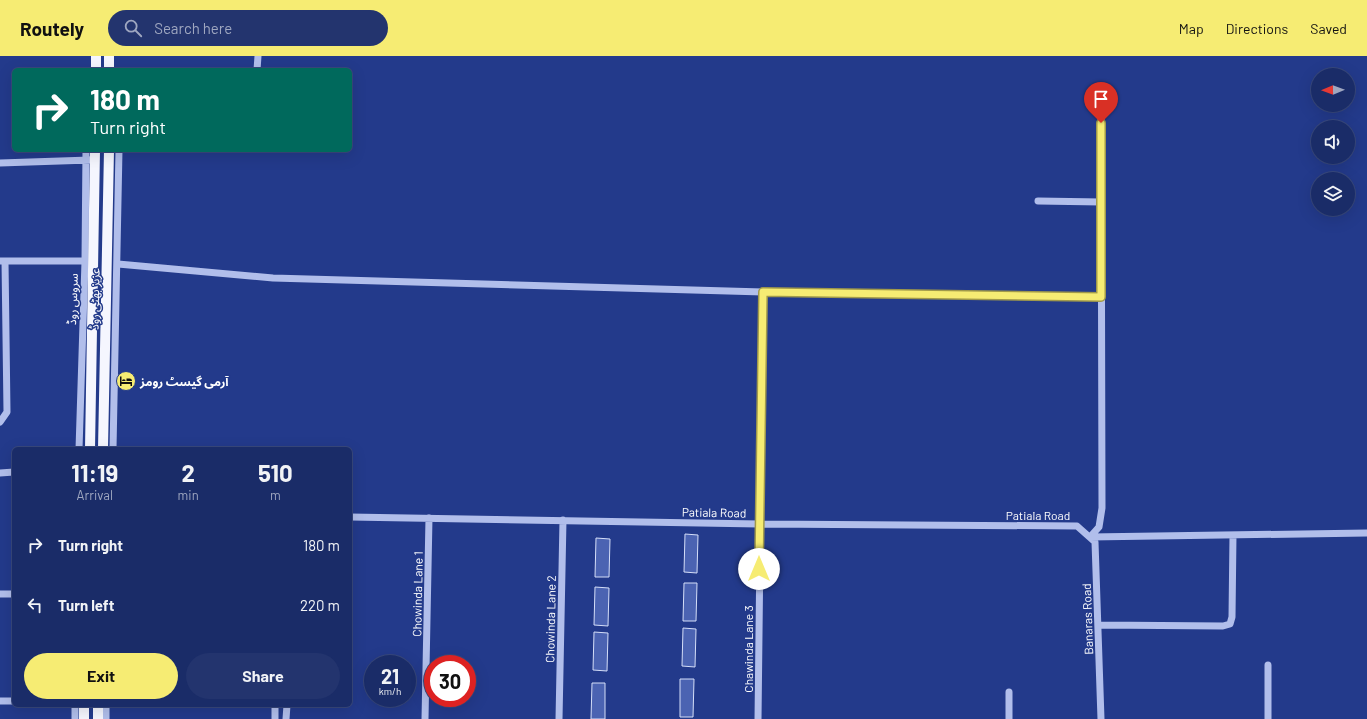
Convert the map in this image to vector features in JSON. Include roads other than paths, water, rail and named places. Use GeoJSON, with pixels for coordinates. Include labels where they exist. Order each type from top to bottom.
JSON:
{"type":"FeatureCollection","features":[{"type":"Feature","properties":{"kind":"main road"},"geometry":{"type":"LineString","coordinates":[[96,56],[96,68]]}},
{"type":"Feature","properties":{"kind":"main road"},"geometry":{"type":"LineString","coordinates":[[109,56],[109,68]]}},
{"type":"Feature","properties":{"kind":"main road","name":"عزیز بھٹی روڈ"},"geometry":{"type":"LineString","coordinates":[[103,447],[109,152]]}},
{"type":"Feature","properties":{"kind":"main road","name":"عزیز بھٹی روڈ"},"geometry":{"type":"LineString","coordinates":[[90,447],[92,157]]}},
{"type":"Feature","properties":{"kind":"main road"},"geometry":{"type":"LineString","coordinates":[[84,707],[84,719]]}},
{"type":"Feature","properties":{"kind":"main road"},"geometry":{"type":"LineString","coordinates":[[98,707],[98,719]]}},
{"type":"Feature","properties":{"kind":"street"},"geometry":{"type":"LineString","coordinates":[[257,68],[258,56]]}},
{"type":"Feature","properties":{"kind":"street"},"geometry":{"type":"LineString","coordinates":[[1090,536],[1099,527],[1102,508],[1101,91]]}},
{"type":"Feature","properties":{"kind":"street"},"geometry":{"type":"LineString","coordinates":[[113,447],[118,264],[119,152]]}},
{"type":"Feature","properties":{"kind":"street"},"geometry":{"type":"LineString","coordinates":[[0,163],[92,157]]}},
{"type":"Feature","properties":{"kind":"street","name":"سروس روڈ"},"geometry":{"type":"LineString","coordinates":[[79,447],[84,261],[92,157]]}},
{"type":"Feature","properties":{"kind":"street"},"geometry":{"type":"LineString","coordinates":[[1038,201],[1101,202]]}},
{"type":"Feature","properties":{"kind":"street"},"geometry":{"type":"LineString","coordinates":[[0,422],[7,412],[2,261],[84,261]]}},
{"type":"Feature","properties":{"kind":"street"},"geometry":{"type":"LineString","coordinates":[[118,264],[273,278],[763,292],[1101,297]]}},
{"type":"Feature","properties":{"kind":"street","name":"Chawinda Lane 3"},"geometry":{"type":"LineString","coordinates":[[758,719],[759,524],[763,292]]}},
{"type":"Feature","properties":{"kind":"street"},"geometry":{"type":"LineString","coordinates":[[0,473],[12,472]]}},
{"type":"Feature","properties":{"kind":"street","name":"Patiala Road"},"geometry":{"type":"LineString","coordinates":[[352,516],[759,524],[1078,526],[1090,536]]}},
{"type":"Feature","properties":{"kind":"street","name":"Chowinda Lane 1"},"geometry":{"type":"LineString","coordinates":[[425,719],[429,518]]}},
{"type":"Feature","properties":{"kind":"street","name":"Chowinda Lane 2"},"geometry":{"type":"LineString","coordinates":[[558,719],[563,520]]}},
{"type":"Feature","properties":{"kind":"street"},"geometry":{"type":"LineString","coordinates":[[1090,536],[1367,533]]}},
{"type":"Feature","properties":{"kind":"street"},"geometry":{"type":"LineString","coordinates":[[1098,625],[1223,626],[1230,624],[1232,617],[1233,535]]}},
{"type":"Feature","properties":{"kind":"street","name":"Banaras Road"},"geometry":{"type":"LineString","coordinates":[[1090,536],[1095,542],[1101,719]]}},
{"type":"Feature","properties":{"kind":"street"},"geometry":{"type":"LineString","coordinates":[[0,594],[12,594]]}},
{"type":"Feature","properties":{"kind":"street"},"geometry":{"type":"LineString","coordinates":[[1268,665],[1268,719]]}},
{"type":"Feature","properties":{"kind":"street"},"geometry":{"type":"LineString","coordinates":[[1009,692],[1009,719]]}},
{"type":"Feature","properties":{"kind":"street"},"geometry":{"type":"LineString","coordinates":[[0,700],[12,701]]}},
{"type":"Feature","properties":{"kind":"street"},"geometry":{"type":"LineString","coordinates":[[74,719],[75,707]]}},
{"type":"Feature","properties":{"kind":"street"},"geometry":{"type":"LineString","coordinates":[[106,707],[106,719]]}},
{"type":"Feature","properties":{"kind":"street"},"geometry":{"type":"LineString","coordinates":[[275,707],[275,719]]}},
{"type":"Feature","properties":{"kind":"street"},"geometry":{"type":"LineString","coordinates":[[286,719],[287,707]]}},
{"type":"Feature","properties":{"kind":"place","name":"آرمی گیسٹ رومز"},"geometry":{"type":"Point","coordinates":[126,381]}}]}
